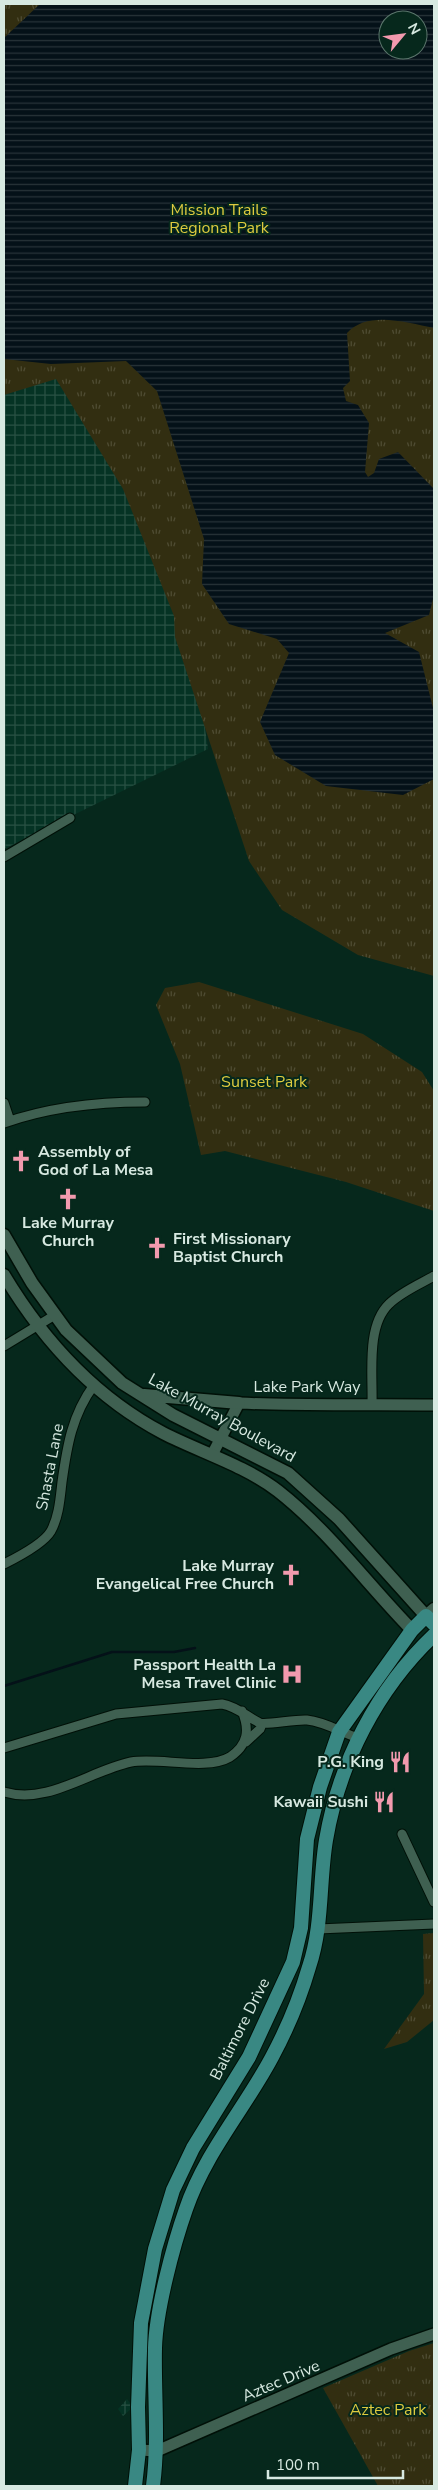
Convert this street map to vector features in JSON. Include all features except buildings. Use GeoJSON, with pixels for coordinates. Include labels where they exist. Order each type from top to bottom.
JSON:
{"type":"FeatureCollection","features":[{"type":"Feature","properties":{"kind":"main road","name":"Lake Murray Boulevard"},"geometry":{"type":"LineString","coordinates":[[4,1235],[32,1283],[66,1330],[122,1383],[173,1415],[220,1437],[288,1473],[312,1493],[432,1616]]}},
{"type":"Feature","properties":{"kind":"main road"},"geometry":{"type":"LineString","coordinates":[[4,1274],[58,1351],[110,1399],[162,1432],[212,1455],[276,1490],[301,1510],[359,1570],[412,1630],[431,1644],[375,1708],[358,1738],[337,1791],[326,1840],[318,1929],[311,1964],[299,1998],[272,2057],[210,2158],[186,2207],[173,2251],[156,2342],[157,2451],[152,2486]]}},
{"type":"Feature","properties":{"kind":"main road"},"geometry":{"type":"LineString","coordinates":[[140,1394],[238,1403]]}},
{"type":"Feature","properties":{"kind":"main road","name":"Baltimore Drive"},"geometry":{"type":"LineString","coordinates":[[135,2486],[139,2450],[138,2407],[141,2323],[155,2249],[173,2190],[193,2148],[249,2057],[293,1962],[301,1928],[307,1839],[320,1787],[338,1732],[412,1630],[432,1616]]}},
{"type":"Feature","properties":{"kind":"main road"},"geometry":{"type":"LineString","coordinates":[[140,2340],[156,2342]]}},
{"type":"Feature","properties":{"kind":"street"},"geometry":{"type":"LineString","coordinates":[[4,857],[70,818]]}},
{"type":"Feature","properties":{"kind":"street"},"geometry":{"type":"LineString","coordinates":[[4,1103],[7,1122],[76,1106],[145,1102]]}},
{"type":"Feature","properties":{"kind":"street"},"geometry":{"type":"LineString","coordinates":[[372,1404],[373,1336],[377,1322],[384,1309],[394,1300],[434,1276]]}},
{"type":"Feature","properties":{"kind":"street"},"geometry":{"type":"LineString","coordinates":[[4,1346],[55,1315]]}},
{"type":"Feature","properties":{"kind":"street","name":"Shasta Lane"},"geometry":{"type":"LineString","coordinates":[[4,1564],[45,1538],[51,1532],[58,1514],[68,1440],[78,1414],[94,1385]]}},
{"type":"Feature","properties":{"kind":"street","name":"Lake Park Way"},"geometry":{"type":"LineString","coordinates":[[212,1455],[238,1403],[313,1406],[372,1404],[434,1405]]}},
{"type":"Feature","properties":{"kind":"street"},"geometry":{"type":"LineString","coordinates":[[4,1748],[116,1714],[222,1704],[233,1706],[262,1724],[306,1720],[326,1723],[338,1732],[358,1738]]}},
{"type":"Feature","properties":{"kind":"street"},"geometry":{"type":"LineString","coordinates":[[242,1711],[247,1725],[244,1744]]}},
{"type":"Feature","properties":{"kind":"street"},"geometry":{"type":"LineString","coordinates":[[4,1792],[19,1796],[40,1794],[132,1762],[210,1762],[228,1758],[260,1729],[262,1724]]}},
{"type":"Feature","properties":{"kind":"street"},"geometry":{"type":"LineString","coordinates":[[402,1834],[434,1902]]}},
{"type":"Feature","properties":{"kind":"street"},"geometry":{"type":"LineString","coordinates":[[318,1929],[434,1924]]}},
{"type":"Feature","properties":{"kind":"street","name":"Aztec Drive"},"geometry":{"type":"LineString","coordinates":[[139,2450],[157,2451],[391,2350],[434,2334]]}},
{"type":"Feature","properties":{"kind":"shaded area","name":"Mission Trails Regional Park"},"geometry":{"type":"Polygon","coordinates":[[[40,4],[434,4],[434,328],[388,320],[366,322],[356,326],[347,333],[350,381],[343,388],[346,401],[358,405],[369,423],[365,472],[368,477],[374,473],[379,459],[398,452],[434,489],[434,595],[429,615],[385,633],[419,652],[434,712],[434,779],[403,795],[326,786],[275,755],[260,722],[289,653],[277,639],[229,624],[202,584],[204,539],[157,391],[126,361],[51,364],[4,359],[4,38],[40,4]]]}},
{"type":"Feature","properties":{"kind":"shaded area"},"geometry":{"type":"Polygon","coordinates":[[[71,376],[189,614],[208,749],[4,849],[4,390],[9,386],[71,376]]]}},
{"type":"Feature","properties":{"kind":"shaded area"},"geometry":{"type":"Polygon","coordinates":[[[127,2399],[133,2407],[123,2416],[118,2409],[127,2399]]]}},
{"type":"Feature","properties":{"kind":"green space","name":"Mission Trails Regional Park"},"geometry":{"type":"Polygon","coordinates":[[[4,4],[434,4],[434,976],[358,955],[282,910],[249,861],[175,637],[174,616],[123,489],[56,379],[4,395],[4,4]]]}},
{"type":"Feature","properties":{"kind":"green space","name":"Sunset Park"},"geometry":{"type":"Polygon","coordinates":[[[199,982],[363,1034],[422,1072],[434,1091],[434,1211],[346,1182],[225,1151],[201,1155],[180,1064],[156,1005],[165,988],[199,982]]]}},
{"type":"Feature","properties":{"kind":"green space"},"geometry":{"type":"Polygon","coordinates":[[[434,1933],[434,2020],[407,2042],[384,2049],[424,1994],[423,1934],[434,1933]]]}},
{"type":"Feature","properties":{"kind":"green space","name":"Aztec Park"},"geometry":{"type":"Polygon","coordinates":[[[434,2343],[434,2486],[378,2486],[323,2388],[409,2351],[434,2343]]]}},
{"type":"Feature","properties":{"kind":"waterway"},"geometry":{"type":"LineString","coordinates":[[4,1686],[112,1652],[174,1652],[195,1648]]}},
{"type":"Feature","properties":{"kind":"place","name":"Assembly of God of La Mesa"},"geometry":{"type":"Point","coordinates":[21,1161]}},
{"type":"Feature","properties":{"kind":"place","name":"Lake Murray Church"},"geometry":{"type":"Point","coordinates":[68,1199]}},
{"type":"Feature","properties":{"kind":"place","name":"First Missionary Baptist Church"},"geometry":{"type":"Point","coordinates":[157,1248]}},
{"type":"Feature","properties":{"kind":"place","name":"Lake Murray Evangelical Free Church"},"geometry":{"type":"Point","coordinates":[291,1575]}},
{"type":"Feature","properties":{"kind":"place","name":"Passport Health La Mesa Travel Clinic"},"geometry":{"type":"Point","coordinates":[292,1674]}},
{"type":"Feature","properties":{"kind":"place","name":"P.G. King"},"geometry":{"type":"Point","coordinates":[400,1762]}},
{"type":"Feature","properties":{"kind":"place","name":"Kawaii Sushi"},"geometry":{"type":"Point","coordinates":[384,1802]}}]}
